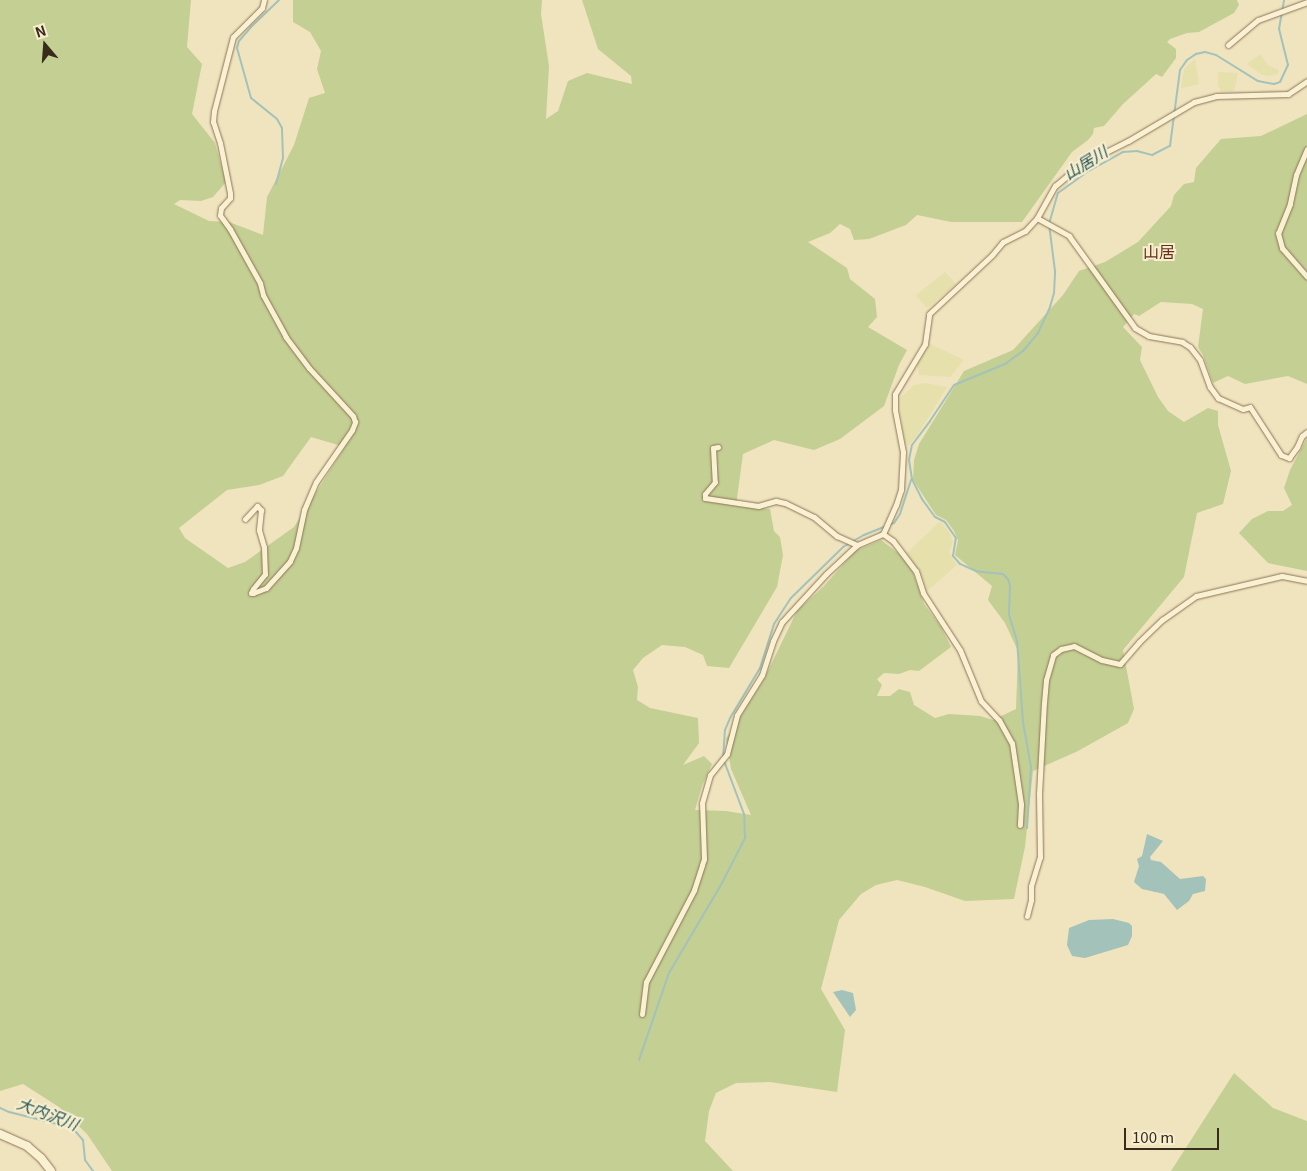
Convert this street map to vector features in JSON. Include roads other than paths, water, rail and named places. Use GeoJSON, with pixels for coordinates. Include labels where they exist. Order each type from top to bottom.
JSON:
{"type":"FeatureCollection","features":[{"type":"Feature","properties":{"kind":"main road"},"geometry":{"type":"LineString","coordinates":[[0,1134],[27,1146],[41,1158],[51,1171]]}},
{"type":"Feature","properties":{"kind":"street"},"geometry":{"type":"LineString","coordinates":[[245,519],[257,506],[261,510],[260,530],[264,546],[265,574],[251,592],[253,594],[266,588],[290,560],[296,548],[304,510],[316,482],[352,430],[355,422],[353,416],[309,368],[286,337],[263,295],[260,283],[220,214],[221,208],[230,198],[230,193],[220,143],[213,122],[214,111],[233,37],[262,8],[264,0]]}},
{"type":"Feature","properties":{"kind":"street"},"geometry":{"type":"LineString","coordinates":[[1228,45],[1258,20],[1307,2]]}},
{"type":"Feature","properties":{"kind":"street"},"geometry":{"type":"LineString","coordinates":[[642,1014],[646,982],[694,890],[704,859],[702,804],[710,775],[727,754],[738,715],[762,675],[773,641],[782,622],[826,574],[857,545],[883,534],[896,505],[903,473],[903,452],[895,410],[896,394],[925,344],[929,314],[992,256],[1003,242],[1025,231],[1037,218],[1055,186],[1080,165],[1128,141],[1194,102],[1216,96],[1288,94],[1307,81]]}},
{"type":"Feature","properties":{"kind":"street"},"geometry":{"type":"LineString","coordinates":[[1307,149],[1296,175],[1290,204],[1280,224],[1278,233],[1282,248],[1307,277]]}},
{"type":"Feature","properties":{"kind":"street"},"geometry":{"type":"LineString","coordinates":[[1037,218],[1069,236],[1135,328],[1149,336],[1182,342],[1190,347],[1200,360],[1207,373],[1210,387],[1218,398],[1243,409],[1250,407],[1281,455],[1289,458],[1302,436],[1307,432]]}},
{"type":"Feature","properties":{"kind":"street"},"geometry":{"type":"LineString","coordinates":[[718,448],[713,448],[715,482],[705,494],[706,498],[758,506],[776,501],[785,503],[814,517],[837,536],[857,545]]}},
{"type":"Feature","properties":{"kind":"street"},"geometry":{"type":"LineString","coordinates":[[883,534],[893,541],[916,571],[923,593],[960,650],[981,702],[999,720],[1012,743],[1021,804],[1020,825]]}},
{"type":"Feature","properties":{"kind":"street"},"geometry":{"type":"LineString","coordinates":[[1027,916],[1031,900],[1031,886],[1040,857],[1039,794],[1044,703],[1046,680],[1053,655],[1074,646],[1102,660],[1120,664],[1162,620],[1196,596],[1282,576],[1307,581]]}},
{"type":"Feature","properties":{"kind":"water"},"geometry":{"type":"Polygon","coordinates":[[[1147,834],[1163,841],[1150,857],[1151,860],[1161,862],[1180,879],[1203,876],[1206,879],[1205,891],[1193,894],[1189,901],[1177,910],[1164,894],[1142,889],[1134,882],[1139,866],[1137,859],[1142,856],[1147,834]]]}},
{"type":"Feature","properties":{"kind":"water"},"geometry":{"type":"Polygon","coordinates":[[[1113,919],[1129,923],[1132,926],[1132,936],[1128,945],[1085,958],[1072,956],[1067,945],[1069,928],[1089,920],[1113,919]]]}},
{"type":"Feature","properties":{"kind":"water"},"geometry":{"type":"Polygon","coordinates":[[[842,990],[853,993],[856,1010],[850,1017],[833,992],[842,990]]]}},
{"type":"Feature","properties":{"kind":"waterway"},"geometry":{"type":"LineString","coordinates":[[276,184],[283,158],[282,128],[277,119],[251,98],[237,48],[239,41],[251,27],[279,0]]}},
{"type":"Feature","properties":{"kind":"waterway","name":"山居川"},"geometry":{"type":"LineString","coordinates":[[1027,828],[1031,767],[1023,722],[1017,641],[1009,615],[1010,586],[1008,579],[1003,574],[976,571],[960,564],[953,556],[956,538],[945,522],[935,517],[922,499],[912,479],[909,460],[912,445],[954,385],[1005,364],[1023,351],[1038,333],[1054,293],[1055,271],[1049,224],[1058,193],[1087,172],[1123,152],[1137,151],[1152,155],[1170,146],[1180,70],[1187,60],[1196,54],[1205,52],[1216,55],[1258,81],[1274,84],[1280,82],[1288,65],[1279,29],[1284,0]]}},
{"type":"Feature","properties":{"kind":"waterway"},"geometry":{"type":"LineString","coordinates":[[888,525],[894,523],[900,514],[911,480]]}},
{"type":"Feature","properties":{"kind":"waterway"},"geometry":{"type":"LineString","coordinates":[[639,1060],[669,973],[722,883],[745,838],[744,814],[723,758],[725,730],[730,718],[760,668],[774,624],[791,598],[843,547],[864,535],[884,527]]}},
{"type":"Feature","properties":{"kind":"waterway","name":"大内沢川"},"geometry":{"type":"LineString","coordinates":[[0,1108],[69,1127],[83,1140],[85,1160],[93,1171]]}},
{"type":"Feature","properties":{"kind":"district","name":"山居"},"geometry":{"type":"Point","coordinates":[1159,251]}}]}
